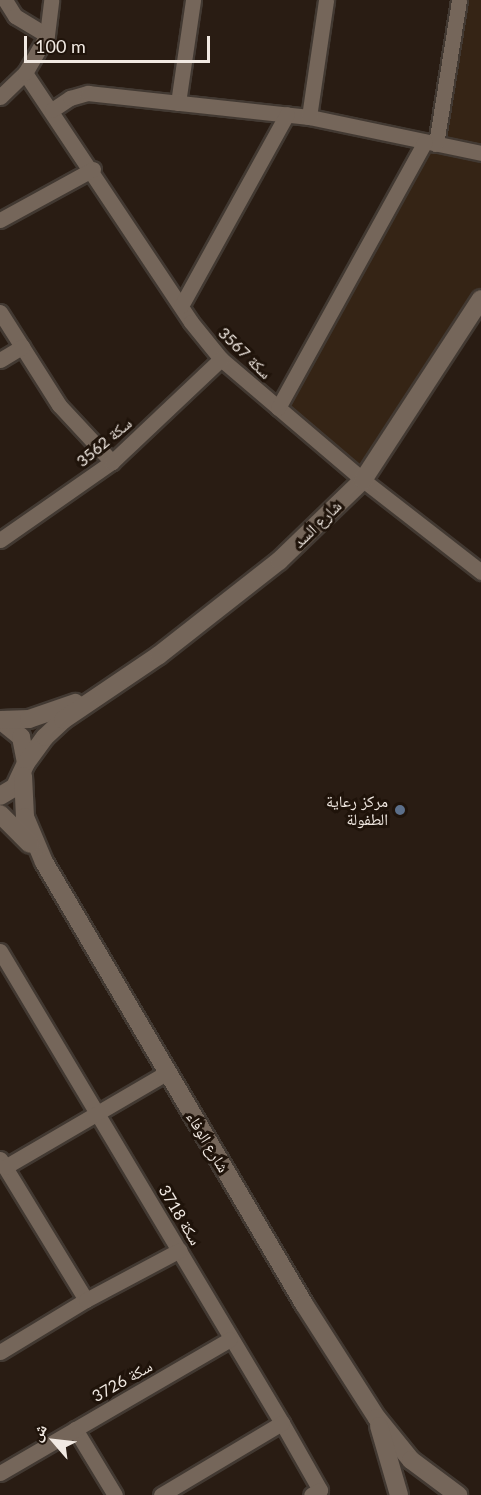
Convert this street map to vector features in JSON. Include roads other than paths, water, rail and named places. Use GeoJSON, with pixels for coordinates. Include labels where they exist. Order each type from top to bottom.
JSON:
{"type":"FeatureCollection","features":[{"type":"Feature","properties":{"kind":"street"},"geometry":{"type":"LineString","coordinates":[[5,0],[15,16],[47,35]]}},
{"type":"Feature","properties":{"kind":"street"},"geometry":{"type":"LineString","coordinates":[[0,97],[25,74],[47,35],[51,0]]}},
{"type":"Feature","properties":{"kind":"street"},"geometry":{"type":"LineString","coordinates":[[178,103],[193,0]]}},
{"type":"Feature","properties":{"kind":"street"},"geometry":{"type":"LineString","coordinates":[[309,117],[326,0]]}},
{"type":"Feature","properties":{"kind":"street"},"geometry":{"type":"LineString","coordinates":[[278,408],[430,143],[459,0]]}},
{"type":"Feature","properties":{"kind":"street","name":"سكة 3567"},"geometry":{"type":"LineString","coordinates":[[25,74],[93,170],[181,306],[221,359],[363,480],[481,572]]}},
{"type":"Feature","properties":{"kind":"street"},"geometry":{"type":"LineString","coordinates":[[52,110],[70,98],[88,93],[309,117],[481,153]]}},
{"type":"Feature","properties":{"kind":"street"},"geometry":{"type":"LineString","coordinates":[[181,306],[287,114]]}},
{"type":"Feature","properties":{"kind":"street"},"geometry":{"type":"LineString","coordinates":[[0,220],[93,170]]}},
{"type":"Feature","properties":{"kind":"street","name":"شارع السد"},"geometry":{"type":"LineString","coordinates":[[0,796],[15,787],[45,736],[96,694],[159,655],[279,561],[363,480],[481,299]]}},
{"type":"Feature","properties":{"kind":"street"},"geometry":{"type":"LineString","coordinates":[[0,312],[59,405],[112,462]]}},
{"type":"Feature","properties":{"kind":"street"},"geometry":{"type":"LineString","coordinates":[[0,360],[22,347]]}},
{"type":"Feature","properties":{"kind":"street","name":"سكة 3562"},"geometry":{"type":"LineString","coordinates":[[0,540],[112,462],[221,359]]}},
{"type":"Feature","properties":{"kind":"street","name":"شارع السد"},"geometry":{"type":"LineString","coordinates":[[0,720],[42,716],[96,694]]}},
{"type":"Feature","properties":{"kind":"street","name":"شارع الوفاء"},"geometry":{"type":"LineString","coordinates":[[0,720],[21,737],[25,770],[25,817],[44,862],[166,1073],[376,1418]]}},
{"type":"Feature","properties":{"kind":"street","name":"شارع الوفاء"},"geometry":{"type":"LineString","coordinates":[[0,814],[44,862]]}},
{"type":"Feature","properties":{"kind":"street","name":"سكة 3718"},"geometry":{"type":"LineString","coordinates":[[0,951],[99,1113],[230,1339],[282,1423],[320,1490],[311,1495]]}},
{"type":"Feature","properties":{"kind":"street"},"geometry":{"type":"LineString","coordinates":[[86,1300],[2,1163],[99,1113],[166,1073]]}},
{"type":"Feature","properties":{"kind":"street"},"geometry":{"type":"LineString","coordinates":[[0,1352],[86,1300],[180,1250]]}},
{"type":"Feature","properties":{"kind":"street","name":"سكة 3726"},"geometry":{"type":"LineString","coordinates":[[0,1473],[230,1339]]}},
{"type":"Feature","properties":{"kind":"street"},"geometry":{"type":"LineString","coordinates":[[376,1418],[399,1495]]}},
{"type":"Feature","properties":{"kind":"street"},"geometry":{"type":"LineString","coordinates":[[376,1418],[411,1460],[458,1495]]}},
{"type":"Feature","properties":{"kind":"street"},"geometry":{"type":"LineString","coordinates":[[161,1495],[282,1423]]}},
{"type":"Feature","properties":{"kind":"street"},"geometry":{"type":"LineString","coordinates":[[75,1429],[115,1495]]}},
{"type":"Feature","properties":{"kind":"place","name":"مركز رعاية الطفولة"},"geometry":{"type":"Point","coordinates":[400,810]}}]}
